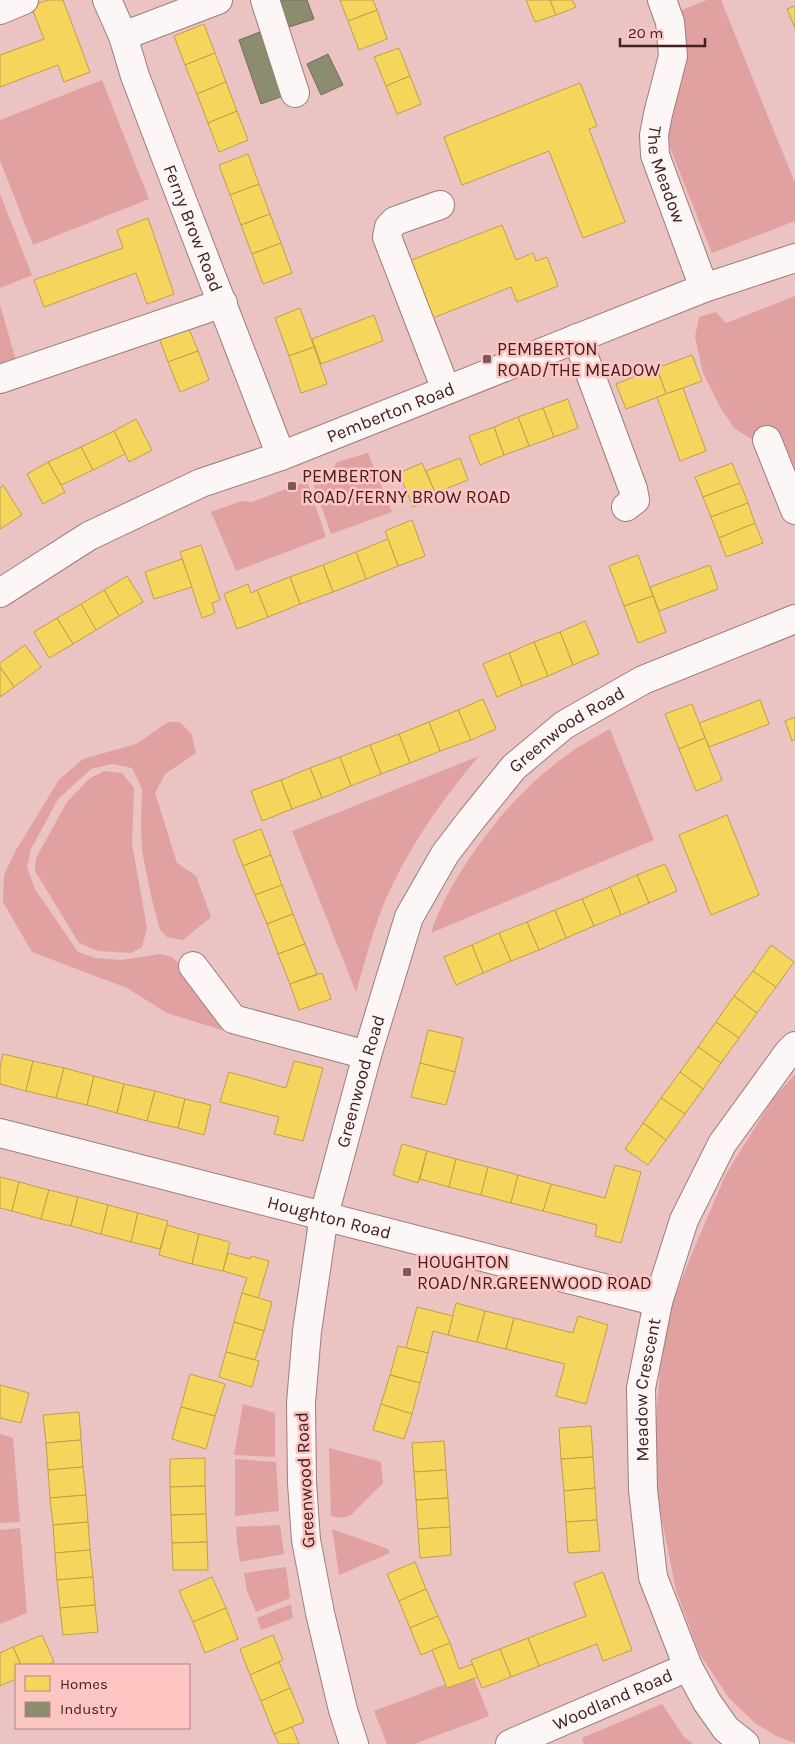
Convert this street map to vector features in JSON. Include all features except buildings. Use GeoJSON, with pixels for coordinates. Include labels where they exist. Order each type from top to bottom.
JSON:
{"type":"FeatureCollection","features":[{"type":"Feature","properties":{"kind":"street"},"geometry":{"type":"LineString","coordinates":[[0,10],[24,0]]}},
{"type":"Feature","properties":{"kind":"street","name":"Ferny Brow Road"},"geometry":{"type":"LineString","coordinates":[[107,0],[123,36],[182,200],[281,456]]}},
{"type":"Feature","properties":{"kind":"street"},"geometry":{"type":"LineString","coordinates":[[123,36],[218,0]]}},
{"type":"Feature","properties":{"kind":"street"},"geometry":{"type":"LineString","coordinates":[[265,0],[296,93]]}},
{"type":"Feature","properties":{"kind":"street","name":"The Meadow"},"geometry":{"type":"LineString","coordinates":[[662,0],[670,22],[673,56],[658,114],[654,136],[655,154],[704,288]]}},
{"type":"Feature","properties":{"kind":"street"},"geometry":{"type":"LineString","coordinates":[[440,205],[395,221],[389,227],[387,237],[446,390]]}},
{"type":"Feature","properties":{"kind":"street","name":"Pemberton Road"},"geometry":{"type":"LineString","coordinates":[[0,593],[89,536],[201,483],[281,456],[704,288],[795,258]]}},
{"type":"Feature","properties":{"kind":"street"},"geometry":{"type":"LineString","coordinates":[[0,379],[223,303]]}},
{"type":"Feature","properties":{"kind":"street"},"geometry":{"type":"LineString","coordinates":[[577,338],[633,489],[636,500],[626,507]]}},
{"type":"Feature","properties":{"kind":"street"},"geometry":{"type":"LineString","coordinates":[[767,440],[795,510]]}},
{"type":"Feature","properties":{"kind":"street","name":"Greenwood Road"},"geometry":{"type":"LineString","coordinates":[[354,1744],[343,1710],[320,1613],[306,1540],[302,1483],[301,1403],[307,1331],[324,1215],[367,1055],[409,917],[445,854],[514,767],[564,726],[643,680],[795,620]]}},
{"type":"Feature","properties":{"kind":"street"},"geometry":{"type":"LineString","coordinates":[[193,966],[233,1019],[367,1055]]}},
{"type":"Feature","properties":{"kind":"street","name":"Meadow Crescent"},"geometry":{"type":"LineString","coordinates":[[745,1744],[726,1729],[707,1702],[688,1668],[653,1577],[643,1490],[641,1388],[658,1302],[684,1220],[722,1144],[795,1046]]}},
{"type":"Feature","properties":{"kind":"street","name":"Houghton Road"},"geometry":{"type":"LineString","coordinates":[[0,1132],[658,1302]]}},
{"type":"Feature","properties":{"kind":"street","name":"Woodland Road"},"geometry":{"type":"LineString","coordinates":[[510,1744],[688,1668]]}},
{"type":"Feature","properties":{"kind":"shaded area"},"geometry":{"type":"Polygon","coordinates":[[[707,0],[721,0],[795,183],[795,221],[712,253],[670,148],[669,130],[683,78],[685,59],[679,11],[707,0]]]}},
{"type":"Feature","properties":{"kind":"shaded area"},"geometry":{"type":"Polygon","coordinates":[[[102,80],[149,199],[33,245],[0,160],[0,120],[102,80]]]}},
{"type":"Feature","properties":{"kind":"shaded area"},"geometry":{"type":"Polygon","coordinates":[[[0,194],[32,275],[0,288],[0,194]]]}},
{"type":"Feature","properties":{"kind":"shaded area"},"geometry":{"type":"Polygon","coordinates":[[[795,296],[795,513],[776,457],[734,428],[720,407],[703,373],[695,337],[699,317],[716,312],[726,323],[795,296]]]}},
{"type":"Feature","properties":{"kind":"shaded area"},"geometry":{"type":"Polygon","coordinates":[[[0,305],[17,364],[0,370],[0,305]]]}},
{"type":"Feature","properties":{"kind":"shaded area"},"geometry":{"type":"Polygon","coordinates":[[[368,453],[392,512],[331,534],[312,480],[329,475],[337,462],[368,453]]]}},
{"type":"Feature","properties":{"kind":"shaded area"},"geometry":{"type":"Polygon","coordinates":[[[307,481],[326,537],[236,571],[211,512],[241,501],[252,502],[307,481]]]}},
{"type":"Feature","properties":{"kind":"shaded area"},"geometry":{"type":"Polygon","coordinates":[[[168,722],[180,722],[192,735],[196,753],[165,774],[155,793],[177,863],[196,876],[211,917],[183,940],[167,937],[160,930],[142,851],[142,789],[132,768],[112,764],[91,769],[58,799],[31,849],[27,867],[35,889],[78,952],[95,958],[121,960],[160,954],[172,957],[185,968],[223,1020],[222,1030],[167,1013],[127,988],[32,952],[3,902],[4,875],[16,850],[59,780],[83,759],[136,744],[168,722]]]}},
{"type":"Feature","properties":{"kind":"shaded area"},"geometry":{"type":"Polygon","coordinates":[[[610,729],[654,840],[431,933],[442,905],[456,879],[490,830],[516,799],[561,759],[610,729]]]}},
{"type":"Feature","properties":{"kind":"shaded area"},"geometry":{"type":"Polygon","coordinates":[[[479,756],[436,811],[400,869],[377,921],[356,992],[292,831],[479,756]]]}},
{"type":"Feature","properties":{"kind":"shaded area"},"geometry":{"type":"Polygon","coordinates":[[[104,771],[122,773],[134,788],[132,844],[147,928],[142,947],[131,953],[98,951],[79,943],[35,871],[36,858],[67,802],[89,779],[104,771]]]}},
{"type":"Feature","properties":{"kind":"shaded area"},"geometry":{"type":"Polygon","coordinates":[[[795,1074],[795,1743],[776,1736],[755,1723],[729,1698],[699,1653],[676,1590],[656,1490],[656,1422],[663,1327],[693,1251],[726,1174],[773,1099],[795,1074]]]}},
{"type":"Feature","properties":{"kind":"shaded area"},"geometry":{"type":"Polygon","coordinates":[[[243,1404],[275,1413],[275,1457],[234,1455],[243,1404]]]}},
{"type":"Feature","properties":{"kind":"shaded area"},"geometry":{"type":"Polygon","coordinates":[[[0,1434],[13,1438],[20,1522],[0,1523],[0,1434]]]}},
{"type":"Feature","properties":{"kind":"shaded area"},"geometry":{"type":"Polygon","coordinates":[[[329,1448],[381,1462],[383,1483],[351,1515],[342,1518],[331,1516],[329,1448]]]}},
{"type":"Feature","properties":{"kind":"shaded area"},"geometry":{"type":"Polygon","coordinates":[[[235,1459],[276,1462],[279,1511],[235,1516],[235,1459]]]}},
{"type":"Feature","properties":{"kind":"shaded area"},"geometry":{"type":"Polygon","coordinates":[[[280,1525],[284,1554],[240,1562],[236,1527],[280,1525]]]}},
{"type":"Feature","properties":{"kind":"shaded area"},"geometry":{"type":"Polygon","coordinates":[[[20,1528],[27,1613],[0,1624],[0,1530],[20,1528]]]}},
{"type":"Feature","properties":{"kind":"shaded area"},"geometry":{"type":"Polygon","coordinates":[[[332,1529],[388,1549],[390,1553],[339,1575],[332,1529]]]}},
{"type":"Feature","properties":{"kind":"shaded area"},"geometry":{"type":"Polygon","coordinates":[[[286,1567],[290,1598],[256,1612],[247,1591],[244,1573],[286,1567]]]}},
{"type":"Feature","properties":{"kind":"shaded area"},"geometry":{"type":"Polygon","coordinates":[[[291,1604],[293,1618],[261,1630],[257,1618],[291,1604]]]}},
{"type":"Feature","properties":{"kind":"shaded area"},"geometry":{"type":"Polygon","coordinates":[[[474,1678],[489,1716],[414,1744],[387,1744],[374,1711],[446,1684],[447,1688],[474,1678]]]}},
{"type":"Feature","properties":{"kind":"shaded area"},"geometry":{"type":"Polygon","coordinates":[[[662,1704],[684,1737],[693,1744],[584,1744],[582,1738],[662,1704]]]}},
{"type":"Feature","properties":{"kind":"place","name":"PEMBERTON ROAD/THE MEADOW"},"geometry":{"type":"Point","coordinates":[487,359]}},
{"type":"Feature","properties":{"kind":"place","name":"PEMBERTON ROAD/FERNY BROW ROAD"},"geometry":{"type":"Point","coordinates":[292,486]}},
{"type":"Feature","properties":{"kind":"place","name":"HOUGHTON ROAD/NR.GREENWOOD ROAD"},"geometry":{"type":"Point","coordinates":[407,1272]}}]}
